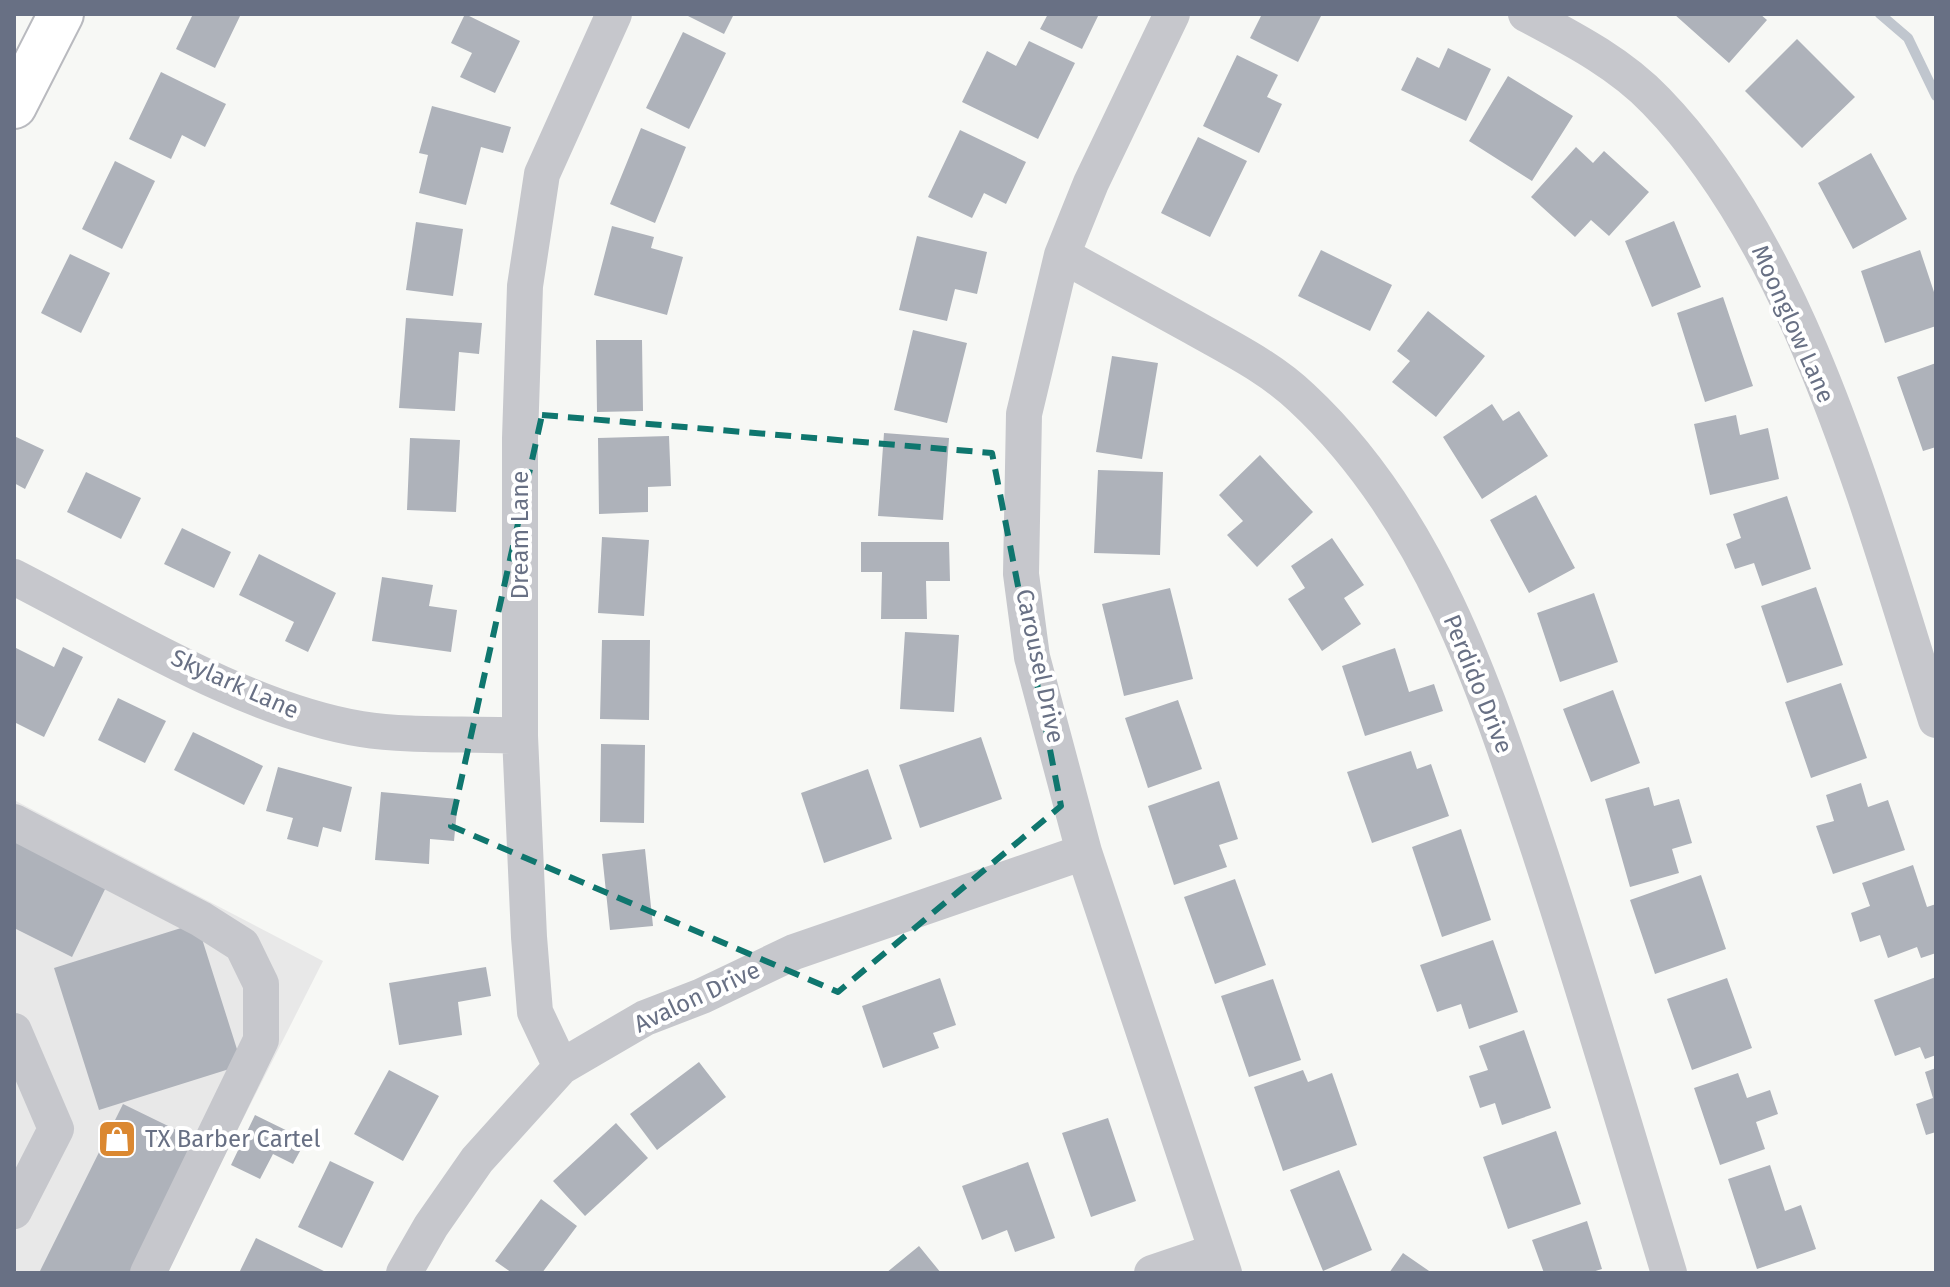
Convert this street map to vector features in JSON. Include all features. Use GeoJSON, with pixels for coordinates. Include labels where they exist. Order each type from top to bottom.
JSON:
{"type":"FeatureCollection","features":[{"type":"Feature","properties":{"kind":"main road"},"geometry":{"type":"LineString","coordinates":[[14,106],[61,14]]}},
{"type":"Feature","properties":{"kind":"street","name":"Dream Lane"},"geometry":{"type":"LineString","coordinates":[[561,1067],[535,1012],[520,736],[520,438],[525,286],[542,174],[614,14]]}},
{"type":"Feature","properties":{"kind":"street","name":"Carousel Drive"},"geometry":{"type":"LineString","coordinates":[[1172,14],[1091,183],[1062,255],[1024,414],[1021,574],[1032,657],[1084,852],[1219,1263]]}},
{"type":"Feature","properties":{"kind":"street","name":"Moonglow Lane"},"geometry":{"type":"LineString","coordinates":[[1526,14],[1607,60],[1655,99],[1701,151],[1747,222],[1812,353],[1876,534],[1936,720]]}},
{"type":"Feature","properties":{"kind":"street","name":"Perdido Drive"},"geometry":{"type":"LineString","coordinates":[[1062,255],[1248,357],[1301,396],[1342,440],[1391,504],[1434,578],[1488,696],[1565,930],[1669,1273]]}},
{"type":"Feature","properties":{"kind":"street","name":"Skylark Lane"},"geometry":{"type":"LineString","coordinates":[[14,577],[243,693],[285,710],[362,729],[520,736]]}},
{"type":"Feature","properties":{"kind":"street"},"geometry":{"type":"LineString","coordinates":[[14,822],[201,919],[242,945],[261,984],[261,1040],[148,1273]]}},
{"type":"Feature","properties":{"kind":"street","name":"Avalon Drive"},"geometry":{"type":"LineString","coordinates":[[404,1273],[431,1226],[477,1160],[561,1067],[645,1018],[702,996],[794,952],[1084,852]]}},
{"type":"Feature","properties":{"kind":"street"},"geometry":{"type":"LineString","coordinates":[[14,1031],[56,1129],[14,1211]]}},
{"type":"Feature","properties":{"kind":"street"},"geometry":{"type":"LineString","coordinates":[[1152,1273],[1219,1263]]}},
{"type":"Feature","properties":{"kind":"highlighted area"},"geometry":{"type":"Polygon","coordinates":[[[542,415],[992,453],[1061,806],[838,992],[451,826],[542,415]]]}},
{"type":"Feature","properties":{"kind":"shaded area"},"geometry":{"type":"Polygon","coordinates":[[[14,800],[323,961],[165,1273],[14,1273],[14,800]]]}},
{"type":"Feature","properties":{"kind":"building"},"geometry":{"type":"Polygon","coordinates":[[[193,14],[241,14],[215,68],[176,49],[193,14]]]}},
{"type":"Feature","properties":{"kind":"building"},"geometry":{"type":"Polygon","coordinates":[[[465,14],[520,41],[495,93],[460,77],[472,53],[451,43],[465,14]]]}},
{"type":"Feature","properties":{"kind":"building"},"geometry":{"type":"Polygon","coordinates":[[[684,14],[734,14],[724,34],[684,14]]]}},
{"type":"Feature","properties":{"kind":"building"},"geometry":{"type":"Polygon","coordinates":[[[1048,14],[1099,14],[1082,49],[1040,29],[1048,14]]]}},
{"type":"Feature","properties":{"kind":"building"},"geometry":{"type":"Polygon","coordinates":[[[1262,14],[1322,14],[1298,62],[1250,38],[1262,14]]]}},
{"type":"Feature","properties":{"kind":"building"},"geometry":{"type":"Polygon","coordinates":[[[1674,14],[1760,14],[1767,20],[1729,63],[1674,14]]]}},
{"type":"Feature","properties":{"kind":"building"},"geometry":{"type":"Polygon","coordinates":[[[683,32],[726,53],[689,129],[646,108],[683,32]]]}},
{"type":"Feature","properties":{"kind":"building"},"geometry":{"type":"Polygon","coordinates":[[[1797,39],[1855,97],[1802,148],[1745,91],[1797,39]]]}},
{"type":"Feature","properties":{"kind":"building"},"geometry":{"type":"Polygon","coordinates":[[[1029,41],[1075,63],[1038,139],[962,102],[987,51],[1016,66],[1029,41]]]}},
{"type":"Feature","properties":{"kind":"building"},"geometry":{"type":"Polygon","coordinates":[[[1448,48],[1491,69],[1466,121],[1401,90],[1417,57],[1439,68],[1448,48]]]}},
{"type":"Feature","properties":{"kind":"building"},"geometry":{"type":"Polygon","coordinates":[[[1237,55],[1278,75],[1267,97],[1282,104],[1259,153],[1203,126],[1237,55]]]}},
{"type":"Feature","properties":{"kind":"building"},"geometry":{"type":"Polygon","coordinates":[[[161,72],[226,104],[205,147],[182,135],[171,159],[129,139],[161,72]]]}},
{"type":"Feature","properties":{"kind":"building"},"geometry":{"type":"Polygon","coordinates":[[[1508,76],[1573,116],[1532,181],[1469,141],[1508,76]]]}},
{"type":"Feature","properties":{"kind":"building"},"geometry":{"type":"Polygon","coordinates":[[[432,106],[511,127],[503,153],[481,147],[466,205],[419,193],[428,155],[419,153],[432,106]]]}},
{"type":"Feature","properties":{"kind":"building"},"geometry":{"type":"Polygon","coordinates":[[[641,128],[686,147],[655,223],[610,204],[641,128]]]}},
{"type":"Feature","properties":{"kind":"building"},"geometry":{"type":"Polygon","coordinates":[[[960,130],[1026,162],[1006,204],[984,193],[972,218],[928,197],[960,130]]]}},
{"type":"Feature","properties":{"kind":"building"},"geometry":{"type":"Polygon","coordinates":[[[1198,137],[1247,161],[1210,237],[1161,213],[1198,137]]]}},
{"type":"Feature","properties":{"kind":"building"},"geometry":{"type":"Polygon","coordinates":[[[1576,147],[1593,163],[1604,151],[1649,192],[1609,236],[1591,220],[1575,237],[1531,197],[1576,147]]]}},
{"type":"Feature","properties":{"kind":"building"},"geometry":{"type":"Polygon","coordinates":[[[1871,153],[1907,219],[1853,249],[1818,183],[1871,153]]]}},
{"type":"Feature","properties":{"kind":"building"},"geometry":{"type":"Polygon","coordinates":[[[115,161],[155,181],[122,249],[82,229],[115,161]]]}},
{"type":"Feature","properties":{"kind":"building"},"geometry":{"type":"Polygon","coordinates":[[[1674,221],[1701,287],[1652,307],[1625,241],[1674,221]]]}},
{"type":"Feature","properties":{"kind":"building"},"geometry":{"type":"Polygon","coordinates":[[[416,222],[463,229],[453,296],[406,290],[416,222]]]}},
{"type":"Feature","properties":{"kind":"building"},"geometry":{"type":"Polygon","coordinates":[[[612,226],[654,237],[651,248],[683,257],[667,315],[594,295],[612,226]]]}},
{"type":"Feature","properties":{"kind":"building"},"geometry":{"type":"Polygon","coordinates":[[[917,236],[987,252],[977,294],[955,289],[947,321],[899,310],[917,236]]]}},
{"type":"Feature","properties":{"kind":"building"},"geometry":{"type":"Polygon","coordinates":[[[1321,250],[1392,285],[1370,331],[1298,296],[1321,250]]]}},
{"type":"Feature","properties":{"kind":"building"},"geometry":{"type":"Polygon","coordinates":[[[1920,250],[1936,298],[1936,326],[1885,343],[1861,271],[1920,250]]]}},
{"type":"Feature","properties":{"kind":"building"},"geometry":{"type":"Polygon","coordinates":[[[70,254],[110,273],[81,333],[41,313],[70,254]]]}},
{"type":"Feature","properties":{"kind":"building"},"geometry":{"type":"Polygon","coordinates":[[[1723,297],[1753,386],[1705,402],[1677,313],[1723,297]]]}},
{"type":"Feature","properties":{"kind":"building"},"geometry":{"type":"Polygon","coordinates":[[[1428,311],[1485,356],[1436,417],[1392,382],[1410,361],[1397,351],[1428,311]]]}},
{"type":"Feature","properties":{"kind":"building"},"geometry":{"type":"Polygon","coordinates":[[[406,318],[482,323],[479,354],[459,352],[455,411],[399,408],[406,318]]]}},
{"type":"Feature","properties":{"kind":"building"},"geometry":{"type":"Polygon","coordinates":[[[913,330],[967,343],[947,423],[894,410],[913,330]]]}},
{"type":"Feature","properties":{"kind":"building"},"geometry":{"type":"Polygon","coordinates":[[[596,340],[642,340],[643,411],[597,412],[596,340]]]}},
{"type":"Feature","properties":{"kind":"building"},"geometry":{"type":"Polygon","coordinates":[[[1112,356],[1158,363],[1142,459],[1096,452],[1112,356]]]}},
{"type":"Feature","properties":{"kind":"building"},"geometry":{"type":"Polygon","coordinates":[[[1936,363],[1936,447],[1923,451],[1897,377],[1936,363]]]}},
{"type":"Feature","properties":{"kind":"building"},"geometry":{"type":"Polygon","coordinates":[[[1492,404],[1503,421],[1519,411],[1548,456],[1482,499],[1443,437],[1492,404]]]}},
{"type":"Feature","properties":{"kind":"building"},"geometry":{"type":"Polygon","coordinates":[[[1736,415],[1740,435],[1768,428],[1779,479],[1710,495],[1694,424],[1736,415]]]}},
{"type":"Feature","properties":{"kind":"building"},"geometry":{"type":"Polygon","coordinates":[[[884,433],[949,438],[943,520],[878,516],[884,433]]]}},
{"type":"Feature","properties":{"kind":"building"},"geometry":{"type":"Polygon","coordinates":[[[14,436],[44,450],[25,489],[14,483],[14,436]]]}},
{"type":"Feature","properties":{"kind":"building"},"geometry":{"type":"Polygon","coordinates":[[[669,436],[671,486],[648,487],[648,512],[599,514],[598,438],[669,436]]]}},
{"type":"Feature","properties":{"kind":"building"},"geometry":{"type":"Polygon","coordinates":[[[410,438],[460,440],[456,512],[407,510],[410,438]]]}},
{"type":"Feature","properties":{"kind":"building"},"geometry":{"type":"Polygon","coordinates":[[[1260,455],[1313,512],[1257,567],[1227,535],[1243,521],[1219,495],[1260,455]]]}},
{"type":"Feature","properties":{"kind":"building"},"geometry":{"type":"Polygon","coordinates":[[[1098,470],[1163,472],[1160,555],[1094,553],[1098,470]]]}},
{"type":"Feature","properties":{"kind":"building"},"geometry":{"type":"Polygon","coordinates":[[[86,472],[141,498],[121,539],[67,512],[86,472]]]}},
{"type":"Feature","properties":{"kind":"building"},"geometry":{"type":"Polygon","coordinates":[[[1536,495],[1575,568],[1529,593],[1490,520],[1536,495]]]}},
{"type":"Feature","properties":{"kind":"building"},"geometry":{"type":"Polygon","coordinates":[[[1787,496],[1811,569],[1762,586],[1754,563],[1735,569],[1726,544],[1741,538],[1733,514],[1787,496]]]}},
{"type":"Feature","properties":{"kind":"building"},"geometry":{"type":"Polygon","coordinates":[[[182,528],[231,552],[214,588],[164,564],[182,528]]]}},
{"type":"Feature","properties":{"kind":"building"},"geometry":{"type":"Polygon","coordinates":[[[602,537],[649,540],[644,616],[598,613],[602,537]]]}},
{"type":"Feature","properties":{"kind":"building"},"geometry":{"type":"Polygon","coordinates":[[[1332,538],[1364,585],[1344,598],[1361,624],[1322,651],[1288,599],[1305,588],[1291,566],[1332,538]]]}},
{"type":"Feature","properties":{"kind":"building"},"geometry":{"type":"Polygon","coordinates":[[[861,542],[949,542],[950,581],[926,581],[927,619],[881,619],[882,572],[861,572],[861,542]]]}},
{"type":"Feature","properties":{"kind":"building"},"geometry":{"type":"Polygon","coordinates":[[[259,554],[336,593],[308,652],[285,641],[294,622],[239,595],[259,554]]]}},
{"type":"Feature","properties":{"kind":"building"},"geometry":{"type":"Polygon","coordinates":[[[382,577],[433,585],[429,606],[457,610],[451,652],[372,641],[382,577]]]}},
{"type":"Feature","properties":{"kind":"building"},"geometry":{"type":"Polygon","coordinates":[[[1816,587],[1843,665],[1787,683],[1761,606],[1816,587]]]}},
{"type":"Feature","properties":{"kind":"building"},"geometry":{"type":"Polygon","coordinates":[[[1170,588],[1193,679],[1124,696],[1102,604],[1170,588]]]}},
{"type":"Feature","properties":{"kind":"building"},"geometry":{"type":"Polygon","coordinates":[[[1594,593],[1618,662],[1560,682],[1537,613],[1594,593]]]}},
{"type":"Feature","properties":{"kind":"building"},"geometry":{"type":"Polygon","coordinates":[[[905,632],[959,635],[954,712],[900,709],[905,632]]]}},
{"type":"Feature","properties":{"kind":"building"},"geometry":{"type":"Polygon","coordinates":[[[602,640],[650,640],[649,720],[600,719],[602,640]]]}},
{"type":"Feature","properties":{"kind":"building"},"geometry":{"type":"Polygon","coordinates":[[[14,647],[54,667],[63,647],[83,657],[44,737],[14,722],[14,647]]]}},
{"type":"Feature","properties":{"kind":"building"},"geometry":{"type":"Polygon","coordinates":[[[1395,648],[1409,692],[1434,684],[1443,711],[1365,736],[1342,666],[1395,648]]]}},
{"type":"Feature","properties":{"kind":"building"},"geometry":{"type":"Polygon","coordinates":[[[1841,683],[1867,758],[1811,778],[1785,702],[1841,683]]]}},
{"type":"Feature","properties":{"kind":"building"},"geometry":{"type":"Polygon","coordinates":[[[1613,690],[1640,763],[1591,782],[1563,709],[1613,690]]]}},
{"type":"Feature","properties":{"kind":"building"},"geometry":{"type":"Polygon","coordinates":[[[118,698],[166,721],[145,763],[98,740],[118,698]]]}},
{"type":"Feature","properties":{"kind":"building"},"geometry":{"type":"Polygon","coordinates":[[[1178,700],[1202,769],[1148,788],[1125,718],[1178,700]]]}},
{"type":"Feature","properties":{"kind":"building"},"geometry":{"type":"Polygon","coordinates":[[[193,732],[263,766],[244,805],[174,770],[193,732]]]}},
{"type":"Feature","properties":{"kind":"building"},"geometry":{"type":"Polygon","coordinates":[[[981,737],[1002,799],[920,828],[899,765],[981,737]]]}},
{"type":"Feature","properties":{"kind":"building"},"geometry":{"type":"Polygon","coordinates":[[[601,744],[645,745],[644,823],[600,822],[601,744]]]}},
{"type":"Feature","properties":{"kind":"building"},"geometry":{"type":"Polygon","coordinates":[[[1411,751],[1417,769],[1431,764],[1449,816],[1372,843],[1347,772],[1411,751]]]}},
{"type":"Feature","properties":{"kind":"building"},"geometry":{"type":"Polygon","coordinates":[[[278,767],[352,787],[341,832],[323,827],[318,847],[287,839],[293,818],[266,811],[278,767]]]}},
{"type":"Feature","properties":{"kind":"building"},"geometry":{"type":"Polygon","coordinates":[[[868,769],[892,839],[824,863],[801,793],[868,769]]]}},
{"type":"Feature","properties":{"kind":"building"},"geometry":{"type":"Polygon","coordinates":[[[1219,781],[1238,839],[1219,845],[1227,867],[1174,885],[1148,806],[1219,781]]]}},
{"type":"Feature","properties":{"kind":"building"},"geometry":{"type":"Polygon","coordinates":[[[1861,783],[1868,807],[1888,800],[1905,850],[1833,874],[1816,826],[1834,821],[1826,795],[1861,783]]]}},
{"type":"Feature","properties":{"kind":"building"},"geometry":{"type":"Polygon","coordinates":[[[1649,787],[1654,806],[1679,799],[1692,843],[1672,849],[1679,873],[1630,887],[1605,799],[1649,787]]]}},
{"type":"Feature","properties":{"kind":"building"},"geometry":{"type":"Polygon","coordinates":[[[381,792],[458,799],[454,841],[430,839],[429,864],[375,860],[381,792]]]}},
{"type":"Feature","properties":{"kind":"building"},"geometry":{"type":"Polygon","coordinates":[[[1461,829],[1491,920],[1442,937],[1412,847],[1461,829]]]}},
{"type":"Feature","properties":{"kind":"building"},"geometry":{"type":"Polygon","coordinates":[[[14,832],[110,879],[72,957],[14,928],[14,832]]]}},
{"type":"Feature","properties":{"kind":"building"},"geometry":{"type":"Polygon","coordinates":[[[645,849],[653,926],[610,930],[602,854],[645,849]]]}},
{"type":"Feature","properties":{"kind":"building"},"geometry":{"type":"Polygon","coordinates":[[[1913,865],[1927,907],[1936,904],[1936,953],[1921,958],[1917,947],[1888,958],[1880,935],[1860,942],[1851,913],[1870,906],[1862,883],[1913,865]]]}},
{"type":"Feature","properties":{"kind":"building"},"geometry":{"type":"Polygon","coordinates":[[[1701,875],[1726,949],[1655,974],[1630,900],[1701,875]]]}},
{"type":"Feature","properties":{"kind":"building"},"geometry":{"type":"Polygon","coordinates":[[[1235,879],[1266,965],[1215,984],[1184,897],[1235,879]]]}},
{"type":"Feature","properties":{"kind":"building"},"geometry":{"type":"Polygon","coordinates":[[[197,923],[242,1065],[99,1110],[54,968],[197,923]]]}},
{"type":"Feature","properties":{"kind":"building"},"geometry":{"type":"Polygon","coordinates":[[[1493,940],[1518,1012],[1469,1029],[1461,1004],[1437,1012],[1420,965],[1493,940]]]}},
{"type":"Feature","properties":{"kind":"building"},"geometry":{"type":"Polygon","coordinates":[[[486,967],[491,996],[458,1002],[462,1035],[399,1045],[389,983],[486,967]]]}},
{"type":"Feature","properties":{"kind":"building"},"geometry":{"type":"Polygon","coordinates":[[[1936,977],[1936,1055],[1925,1059],[1920,1047],[1895,1056],[1874,1000],[1936,977]]]}},
{"type":"Feature","properties":{"kind":"building"},"geometry":{"type":"Polygon","coordinates":[[[940,978],[956,1025],[933,1033],[939,1048],[883,1068],[862,1006],[940,978]]]}},
{"type":"Feature","properties":{"kind":"building"},"geometry":{"type":"Polygon","coordinates":[[[1727,978],[1752,1048],[1692,1070],[1667,999],[1727,978]]]}},
{"type":"Feature","properties":{"kind":"building"},"geometry":{"type":"Polygon","coordinates":[[[1273,979],[1301,1060],[1249,1077],[1221,996],[1273,979]]]}},
{"type":"Feature","properties":{"kind":"building"},"geometry":{"type":"Polygon","coordinates":[[[1524,1030],[1551,1108],[1502,1125],[1495,1103],[1480,1108],[1469,1076],[1488,1070],[1479,1046],[1524,1030]]]}},
{"type":"Feature","properties":{"kind":"building"},"geometry":{"type":"Polygon","coordinates":[[[699,1062],[726,1097],[657,1150],[630,1114],[699,1062]]]}},
{"type":"Feature","properties":{"kind":"building"},"geometry":{"type":"Polygon","coordinates":[[[1936,1068],[1936,1132],[1926,1135],[1916,1104],[1933,1098],[1925,1072],[1936,1068]]]}},
{"type":"Feature","properties":{"kind":"building"},"geometry":{"type":"Polygon","coordinates":[[[389,1070],[439,1096],[403,1161],[354,1134],[389,1070]]]}},
{"type":"Feature","properties":{"kind":"building"},"geometry":{"type":"Polygon","coordinates":[[[1303,1070],[1308,1082],[1332,1073],[1357,1145],[1283,1171],[1254,1087],[1303,1070]]]}},
{"type":"Feature","properties":{"kind":"building"},"geometry":{"type":"Polygon","coordinates":[[[1738,1073],[1747,1098],[1770,1090],[1778,1114],[1756,1122],[1765,1149],[1720,1165],[1694,1088],[1738,1073]]]}},
{"type":"Feature","properties":{"kind":"building"},"geometry":{"type":"Polygon","coordinates":[[[123,1104],[201,1142],[136,1273],[39,1273],[123,1104]]]}},
{"type":"Feature","properties":{"kind":"building"},"geometry":{"type":"Polygon","coordinates":[[[255,1115],[306,1140],[293,1164],[273,1154],[260,1179],[231,1165],[255,1115]]]}},
{"type":"Feature","properties":{"kind":"building"},"geometry":{"type":"Polygon","coordinates":[[[1108,1118],[1136,1201],[1091,1217],[1062,1133],[1108,1118]]]}},
{"type":"Feature","properties":{"kind":"building"},"geometry":{"type":"Polygon","coordinates":[[[616,1123],[648,1158],[585,1216],[553,1181],[616,1123]]]}},
{"type":"Feature","properties":{"kind":"building"},"geometry":{"type":"Polygon","coordinates":[[[1556,1131],[1581,1204],[1508,1229],[1483,1157],[1556,1131]]]}},
{"type":"Feature","properties":{"kind":"building"},"geometry":{"type":"Polygon","coordinates":[[[330,1161],[374,1182],[342,1248],[298,1227],[330,1161]]]}},
{"type":"Feature","properties":{"kind":"building"},"geometry":{"type":"Polygon","coordinates":[[[1028,1162],[1055,1238],[1015,1252],[1007,1230],[982,1240],[962,1186],[1028,1162]]]}},
{"type":"Feature","properties":{"kind":"building"},"geometry":{"type":"Polygon","coordinates":[[[1770,1165],[1785,1211],[1801,1205],[1816,1249],[1757,1269],[1728,1179],[1770,1165]]]}},
{"type":"Feature","properties":{"kind":"building"},"geometry":{"type":"Polygon","coordinates":[[[1339,1170],[1372,1250],[1323,1271],[1290,1190],[1339,1170]]]}},
{"type":"Feature","properties":{"kind":"building"},"geometry":{"type":"Polygon","coordinates":[[[541,1199],[577,1226],[542,1273],[512,1273],[495,1261],[541,1199]]]}},
{"type":"Feature","properties":{"kind":"building"},"geometry":{"type":"Polygon","coordinates":[[[1587,1221],[1602,1269],[1589,1273],[1544,1273],[1532,1240],[1587,1221]]]}},
{"type":"Feature","properties":{"kind":"building"},"geometry":{"type":"Polygon","coordinates":[[[256,1238],[328,1273],[239,1273],[256,1238]]]}},
{"type":"Feature","properties":{"kind":"building"},"geometry":{"type":"Polygon","coordinates":[[[919,1246],[941,1273],[886,1273],[919,1246]]]}},
{"type":"Feature","properties":{"kind":"building"},"geometry":{"type":"Polygon","coordinates":[[[1403,1253],[1432,1273],[1389,1273],[1403,1253]]]}},
{"type":"Feature","properties":{"kind":"waterway"},"geometry":{"type":"LineString","coordinates":[[1880,14],[1908,38],[1936,96]]}},
{"type":"Feature","properties":{"kind":"place","name":"TX Barber Cartel"},"geometry":{"type":"Point","coordinates":[117,1139]}}]}
